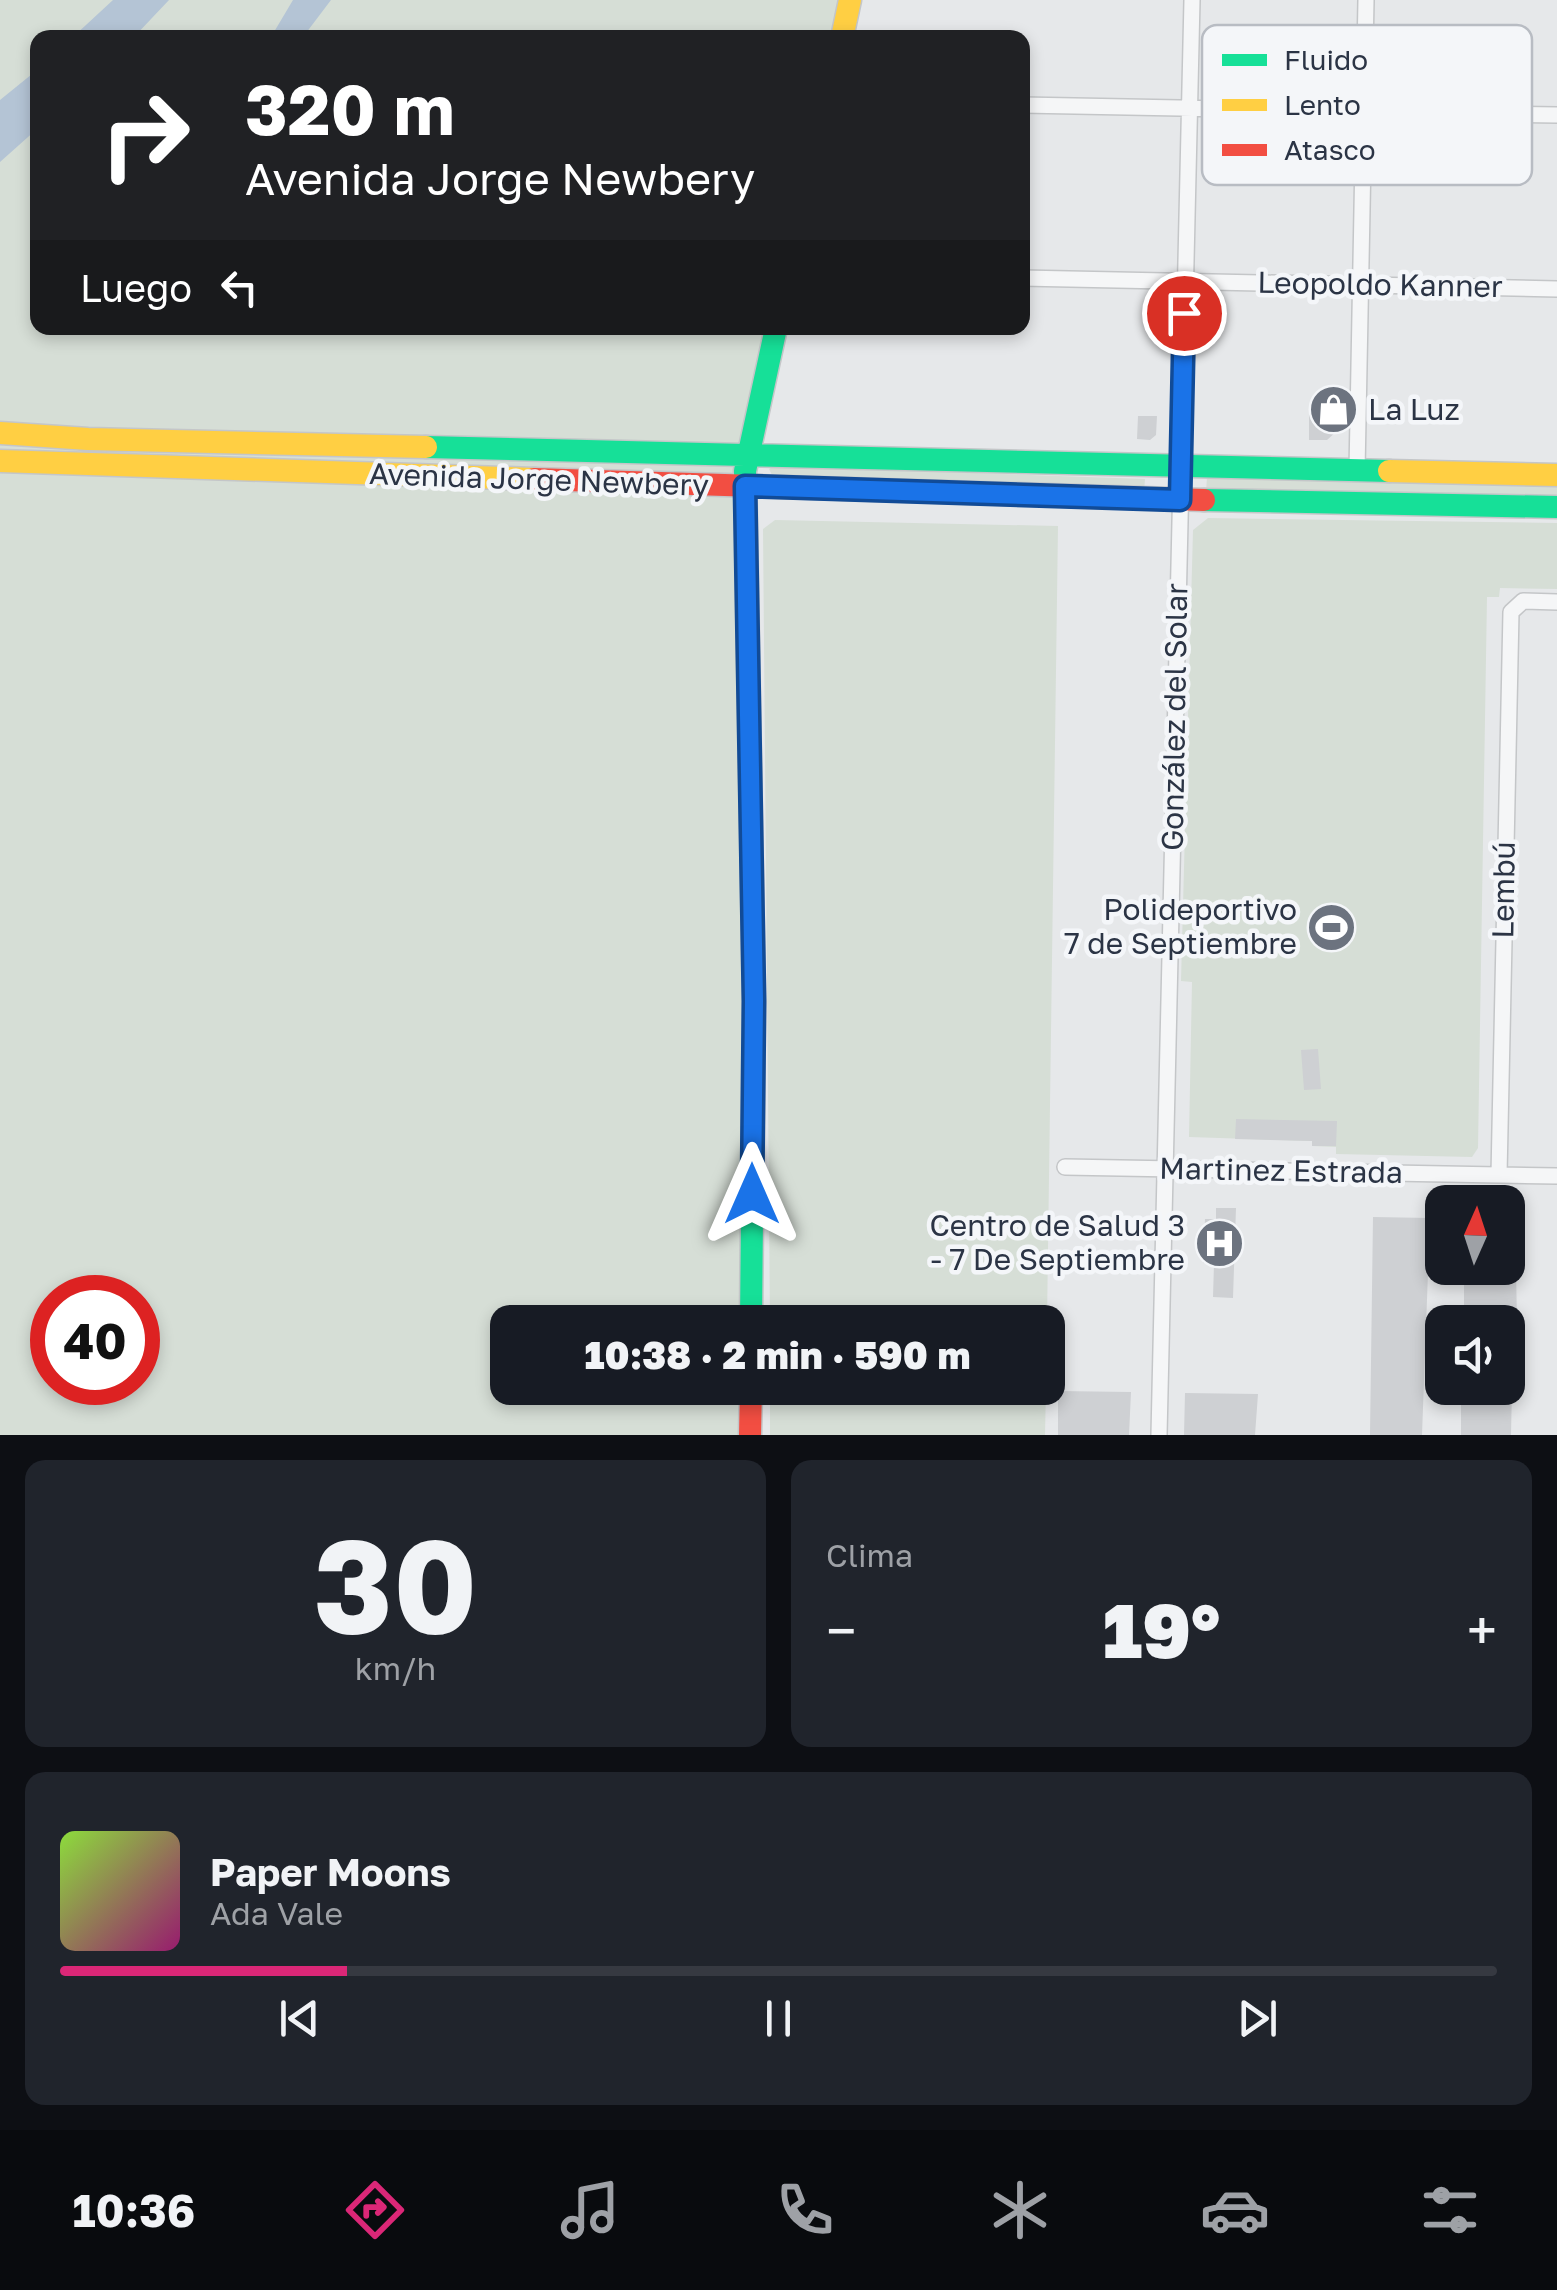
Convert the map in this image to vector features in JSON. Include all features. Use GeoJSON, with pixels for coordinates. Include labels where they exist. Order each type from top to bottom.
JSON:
{"type":"FeatureCollection","features":[{"type":"Feature","properties":{"kind":"main road"},"geometry":{"type":"LineString","coordinates":[[844,30],[850,0]]}},
{"type":"Feature","properties":{"kind":"main road"},"geometry":{"type":"LineString","coordinates":[[751,1305],[754,1001],[745,486],[747,455],[774,335]]}},
{"type":"Feature","properties":{"kind":"main road","name":"Avenida Jorge Newbery"},"geometry":{"type":"LineString","coordinates":[[0,433],[88,439],[1557,474]]}},
{"type":"Feature","properties":{"kind":"main road","name":"Avenida Jorge Newbery"},"geometry":{"type":"LineString","coordinates":[[0,461],[1180,500],[1557,507]]}},
{"type":"Feature","properties":{"kind":"main road"},"geometry":{"type":"LineString","coordinates":[[750,1405],[750,1435]]}},
{"type":"Feature","properties":{"kind":"street","name":"González del Solar"},"geometry":{"type":"LineString","coordinates":[[1159,1435],[1192,0]]}},
{"type":"Feature","properties":{"kind":"street"},"geometry":{"type":"LineString","coordinates":[[1366,0],[1366,25]]}},
{"type":"Feature","properties":{"kind":"street"},"geometry":{"type":"LineString","coordinates":[[1030,105],[1202,108]]}},
{"type":"Feature","properties":{"kind":"street"},"geometry":{"type":"LineString","coordinates":[[1532,115],[1557,115]]}},
{"type":"Feature","properties":{"kind":"street"},"geometry":{"type":"LineString","coordinates":[[1357,470],[1363,185]]}},
{"type":"Feature","properties":{"kind":"street","name":"Leopoldo Kanner"},"geometry":{"type":"LineString","coordinates":[[1030,278],[1557,289]]}},
{"type":"Feature","properties":{"kind":"street","name":"Lembú"},"geometry":{"type":"LineString","coordinates":[[1499,1176],[1509,661],[1514,606],[1523,601],[1557,602]]}},
{"type":"Feature","properties":{"kind":"street","name":"Martinez Estrada"},"geometry":{"type":"LineString","coordinates":[[1065,1168],[1557,1176]]}},
{"type":"Feature","properties":{"kind":"shaded area"},"geometry":{"type":"Polygon","coordinates":[[[0,0],[850,0],[844,30],[30,30],[30,335],[774,335],[747,455],[751,1305],[490,1305],[490,1405],[751,1405],[750,1435],[0,1435],[0,0]]]}},
{"type":"Feature","properties":{"kind":"shaded area"},"geometry":{"type":"Polygon","coordinates":[[[774,466],[1145,479],[1144,492],[774,479],[769,469],[774,466]]]}},
{"type":"Feature","properties":{"kind":"shaded area"},"geometry":{"type":"Polygon","coordinates":[[[1207,477],[1557,484],[1557,499],[1206,492],[1207,477]]]}},
{"type":"Feature","properties":{"kind":"shaded area","name":"Polideportivo 7 de Septiembre"},"geometry":{"type":"Polygon","coordinates":[[[1208,518],[1557,523],[1557,589],[1500,588],[1499,597],[1487,597],[1478,1148],[1472,1157],[1336,1154],[1336,1147],[1312,1146],[1312,1141],[1189,1137],[1192,982],[1181,981],[1193,530],[1208,518]]]}},
{"type":"Feature","properties":{"kind":"shaded area"},"geometry":{"type":"Polygon","coordinates":[[[775,520],[1058,526],[1047,1305],[770,1305],[763,529],[775,520]]]}},
{"type":"Feature","properties":{"kind":"shaded area"},"geometry":{"type":"Polygon","coordinates":[[[770,1405],[1046,1405],[1045,1435],[770,1435],[770,1405]]]}},
{"type":"Feature","properties":{"kind":"water"},"geometry":{"type":"Polygon","coordinates":[[[113,0],[169,0],[141,30],[81,30],[113,0]]]}},
{"type":"Feature","properties":{"kind":"water"},"geometry":{"type":"Polygon","coordinates":[[[293,0],[331,0],[308,30],[275,30],[293,0]]]}},
{"type":"Feature","properties":{"kind":"water"},"geometry":{"type":"Polygon","coordinates":[[[30,76],[30,135],[0,162],[0,100],[30,76]]]}},
{"type":"Feature","properties":{"kind":"building"},"geometry":{"type":"Polygon","coordinates":[[[1309,406],[1338,407],[1337,431],[1327,440],[1309,440],[1309,406]]]}},
{"type":"Feature","properties":{"kind":"building"},"geometry":{"type":"Polygon","coordinates":[[[1138,416],[1157,416],[1156,435],[1150,440],[1137,439],[1138,416]]]}},
{"type":"Feature","properties":{"kind":"building"},"geometry":{"type":"Polygon","coordinates":[[[1318,1049],[1321,1089],[1304,1090],[1301,1050],[1318,1049]]]}},
{"type":"Feature","properties":{"kind":"building"},"geometry":{"type":"Polygon","coordinates":[[[1236,1119],[1337,1121],[1336,1146],[1312,1146],[1312,1141],[1235,1139],[1236,1119]]]}},
{"type":"Feature","properties":{"kind":"building"},"geometry":{"type":"Polygon","coordinates":[[[1216,1208],[1236,1208],[1233,1298],[1213,1297],[1214,1264],[1203,1263],[1205,1219],[1216,1219],[1216,1208]]]}},
{"type":"Feature","properties":{"kind":"building"},"geometry":{"type":"Polygon","coordinates":[[[1373,1217],[1425,1218],[1428,1285],[1422,1435],[1370,1435],[1373,1217]]]}},
{"type":"Feature","properties":{"kind":"building"},"geometry":{"type":"Polygon","coordinates":[[[1464,1285],[1516,1285],[1517,1305],[1464,1305],[1464,1285]]]}},
{"type":"Feature","properties":{"kind":"building"},"geometry":{"type":"Polygon","coordinates":[[[1065,1391],[1131,1392],[1129,1435],[1058,1435],[1058,1405],[1065,1405],[1065,1391]]]}},
{"type":"Feature","properties":{"kind":"building"},"geometry":{"type":"Polygon","coordinates":[[[1185,1393],[1258,1394],[1255,1435],[1184,1435],[1185,1393]]]}},
{"type":"Feature","properties":{"kind":"building"},"geometry":{"type":"Polygon","coordinates":[[[1461,1405],[1512,1405],[1511,1435],[1461,1435],[1461,1405]]]}},
{"type":"Feature","properties":{"kind":"traffic: fast"},"geometry":{"type":"LineString","coordinates":[[751,1305],[754,1001],[745,471],[774,335]]}},
{"type":"Feature","properties":{"kind":"traffic: fast"},"geometry":{"type":"LineString","coordinates":[[426,447],[1389,471]]}},
{"type":"Feature","properties":{"kind":"traffic: fast"},"geometry":{"type":"LineString","coordinates":[[1204,500],[1557,507]]}},
{"type":"Feature","properties":{"kind":"traffic: slow"},"geometry":{"type":"LineString","coordinates":[[844,30],[850,0]]}},
{"type":"Feature","properties":{"kind":"traffic: slow"},"geometry":{"type":"LineString","coordinates":[[0,433],[88,439],[426,447]]}},
{"type":"Feature","properties":{"kind":"traffic: slow"},"geometry":{"type":"LineString","coordinates":[[0,461],[534,479]]}},
{"type":"Feature","properties":{"kind":"traffic: slow"},"geometry":{"type":"LineString","coordinates":[[1389,471],[1557,475]]}},
{"type":"Feature","properties":{"kind":"traffic: jam"},"geometry":{"type":"LineString","coordinates":[[534,479],[1204,500]]}},
{"type":"Feature","properties":{"kind":"traffic: jam"},"geometry":{"type":"LineString","coordinates":[[750,1435],[751,1405]]}},
{"type":"Feature","properties":{"kind":"place","name":"La Luz"},"geometry":{"type":"Point","coordinates":[1333,410]}},
{"type":"Feature","properties":{"kind":"place","name":"Polideportivo 7 de Septiembre"},"geometry":{"type":"Point","coordinates":[1332,927]}},
{"type":"Feature","properties":{"kind":"place","name":"Centro de Salud 3 - 7 De Septiembre"},"geometry":{"type":"Point","coordinates":[1220,1243]}},
{"type":"Feature","properties":{"kind":"route"},"geometry":{"type":"LineString","coordinates":[[752,1194],[754,1001],[745,486],[1180,500],[1184,313]]}}]}
